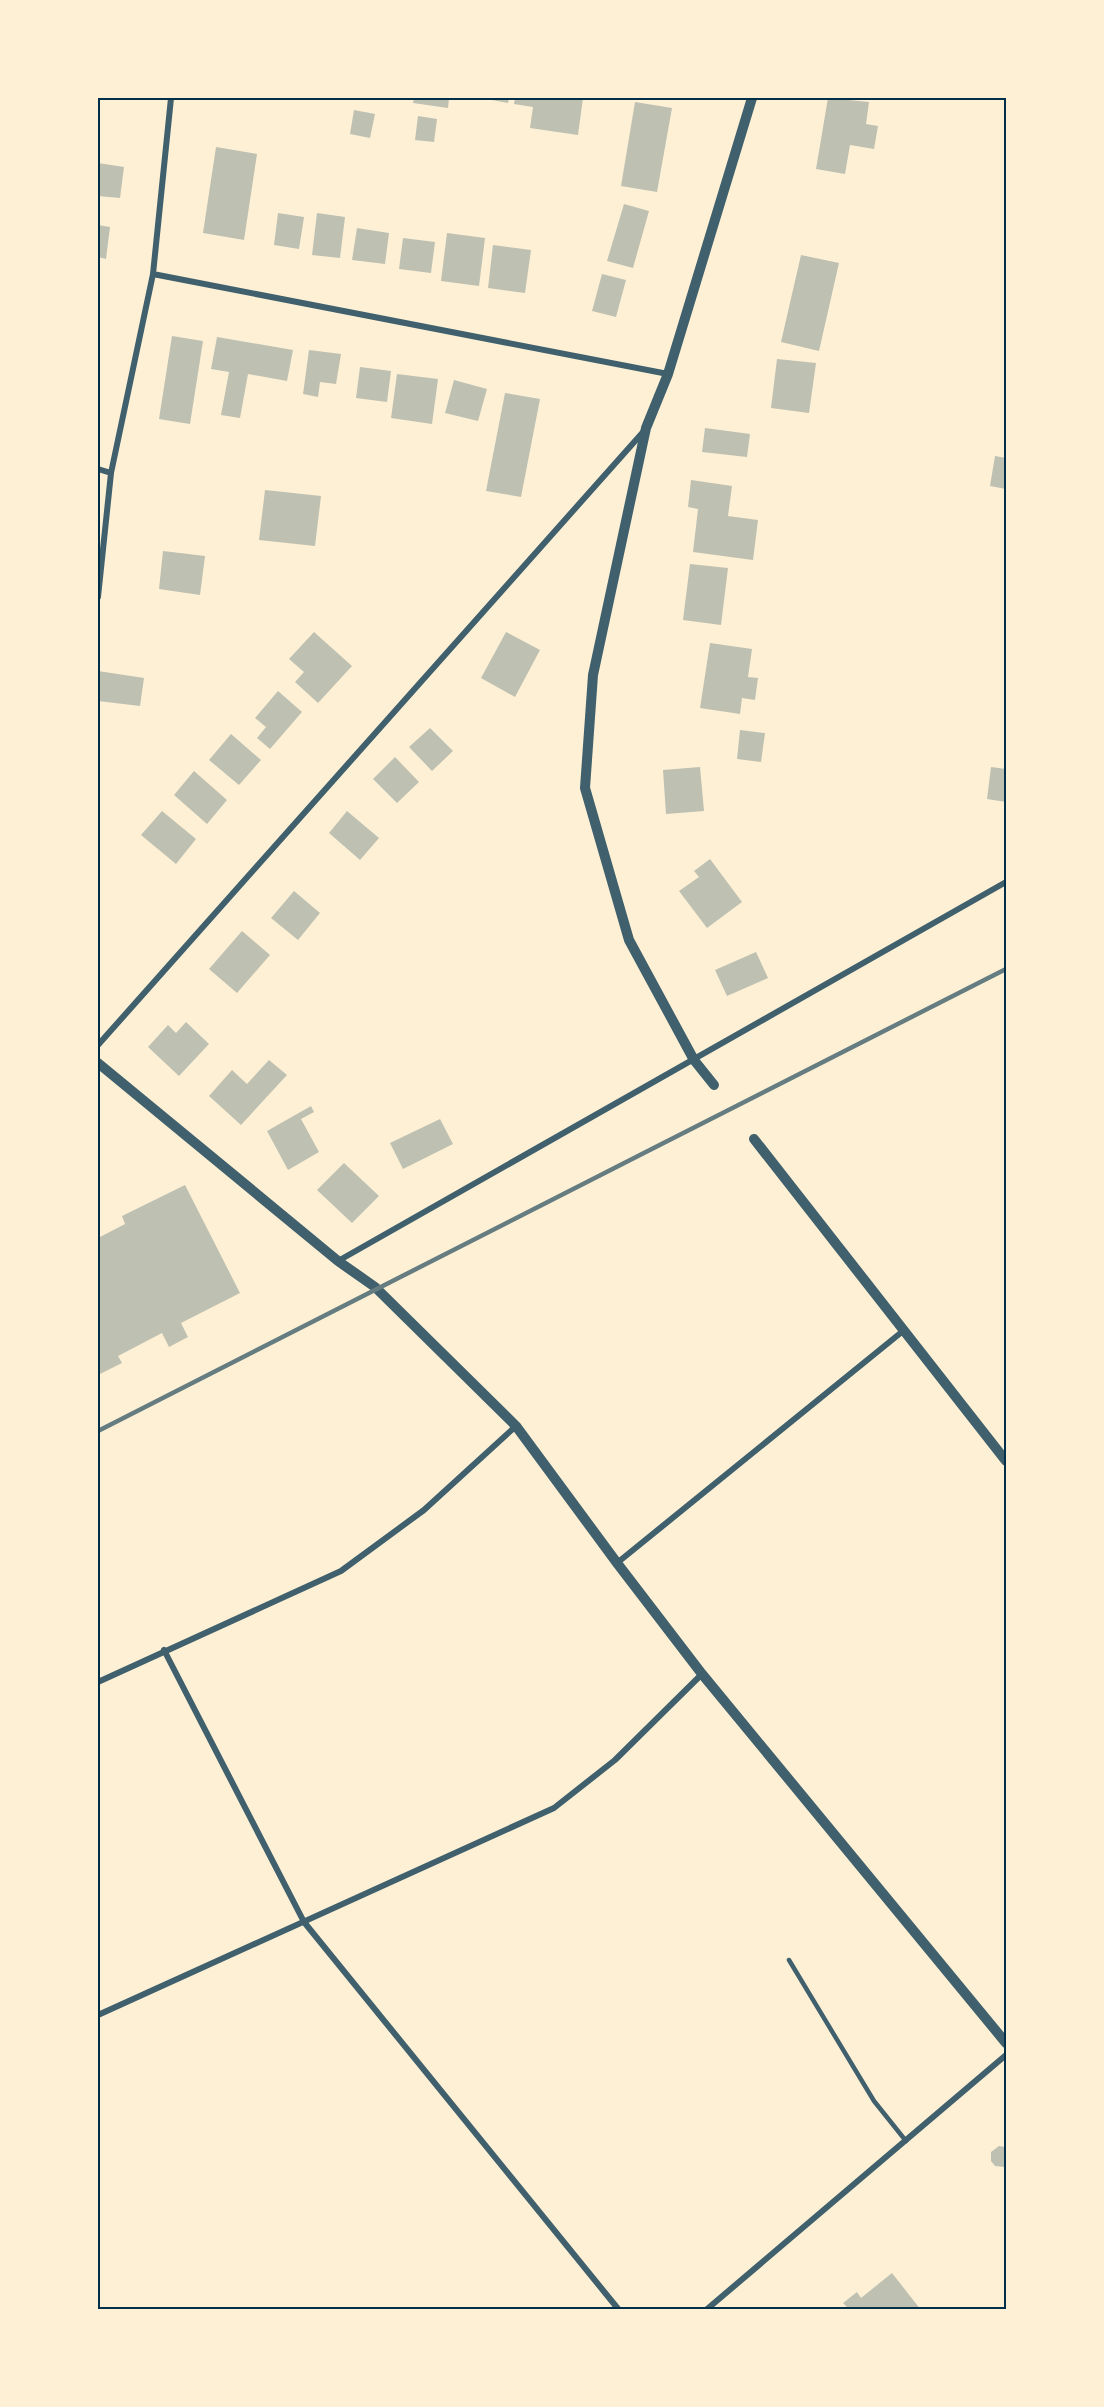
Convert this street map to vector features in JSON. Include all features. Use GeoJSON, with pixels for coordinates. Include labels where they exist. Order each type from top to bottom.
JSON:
{"type":"FeatureCollection","features":[{"type":"Feature","properties":{"kind":"street"},"geometry":{"type":"LineString","coordinates":[[98,597],[111,473],[153,274],[171,98]]}},
{"type":"Feature","properties":{"kind":"street"},"geometry":{"type":"LineString","coordinates":[[714,1085],[694,1060],[629,940],[585,788],[593,675],[646,428],[668,374],[752,98]]}},
{"type":"Feature","properties":{"kind":"street"},"geometry":{"type":"LineString","coordinates":[[153,274],[668,374]]}},
{"type":"Feature","properties":{"kind":"street"},"geometry":{"type":"LineString","coordinates":[[98,1045],[646,428]]}},
{"type":"Feature","properties":{"kind":"street"},"geometry":{"type":"LineString","coordinates":[[98,469],[111,473]]}},
{"type":"Feature","properties":{"kind":"street"},"geometry":{"type":"LineString","coordinates":[[338,1262],[1006,882]]}},
{"type":"Feature","properties":{"kind":"street"},"geometry":{"type":"LineString","coordinates":[[98,1063],[338,1262],[375,1287],[516,1426],[702,1674],[1006,2043]]}},
{"type":"Feature","properties":{"kind":"street"},"geometry":{"type":"LineString","coordinates":[[754,1139],[1006,1461]]}},
{"type":"Feature","properties":{"kind":"street"},"geometry":{"type":"LineString","coordinates":[[617,1563],[903,1331]]}},
{"type":"Feature","properties":{"kind":"street"},"geometry":{"type":"LineString","coordinates":[[98,1682],[340,1571],[424,1510],[516,1426]]}},
{"type":"Feature","properties":{"kind":"street"},"geometry":{"type":"LineString","coordinates":[[164,1650],[304,1922],[618,2310]]}},
{"type":"Feature","properties":{"kind":"street"},"geometry":{"type":"LineString","coordinates":[[98,2015],[554,1808],[615,1760],[702,1674]]}},
{"type":"Feature","properties":{"kind":"street"},"geometry":{"type":"LineString","coordinates":[[706,2310],[1006,2055]]}},
{"type":"Feature","properties":{"kind":"lane"},"geometry":{"type":"LineString","coordinates":[[789,1960],[874,2101],[906,2141]]}},
{"type":"Feature","properties":{"kind":"building"},"geometry":{"type":"Polygon","coordinates":[[[414,98],[449,98],[448,108],[413,103],[414,98]]]}},
{"type":"Feature","properties":{"kind":"building"},"geometry":{"type":"Polygon","coordinates":[[[481,98],[509,98],[508,103],[481,98]]]}},
{"type":"Feature","properties":{"kind":"building"},"geometry":{"type":"Polygon","coordinates":[[[515,98],[583,98],[578,135],[530,128],[533,107],[514,104],[515,98]]]}},
{"type":"Feature","properties":{"kind":"building"},"geometry":{"type":"Polygon","coordinates":[[[828,98],[869,102],[866,124],[878,126],[874,149],[850,145],[845,174],[816,169],[828,98]]]}},
{"type":"Feature","properties":{"kind":"building"},"geometry":{"type":"Polygon","coordinates":[[[635,102],[672,108],[657,192],[621,186],[635,102]]]}},
{"type":"Feature","properties":{"kind":"building"},"geometry":{"type":"Polygon","coordinates":[[[354,110],[375,114],[370,138],[350,134],[354,110]]]}},
{"type":"Feature","properties":{"kind":"building"},"geometry":{"type":"Polygon","coordinates":[[[418,116],[437,119],[434,142],[415,140],[418,116]]]}},
{"type":"Feature","properties":{"kind":"building"},"geometry":{"type":"Polygon","coordinates":[[[216,147],[257,154],[244,240],[203,233],[216,147]]]}},
{"type":"Feature","properties":{"kind":"building"},"geometry":{"type":"Polygon","coordinates":[[[98,163],[124,167],[120,198],[98,196],[98,163]]]}},
{"type":"Feature","properties":{"kind":"building"},"geometry":{"type":"Polygon","coordinates":[[[624,204],[649,211],[633,268],[607,261],[624,204]]]}},
{"type":"Feature","properties":{"kind":"building"},"geometry":{"type":"Polygon","coordinates":[[[278,213],[304,217],[299,249],[274,245],[278,213]]]}},
{"type":"Feature","properties":{"kind":"building"},"geometry":{"type":"Polygon","coordinates":[[[317,213],[345,217],[340,258],[312,255],[317,213]]]}},
{"type":"Feature","properties":{"kind":"building"},"geometry":{"type":"Polygon","coordinates":[[[98,225],[110,227],[106,259],[98,257],[98,225]]]}},
{"type":"Feature","properties":{"kind":"building"},"geometry":{"type":"Polygon","coordinates":[[[357,228],[389,233],[385,264],[352,260],[357,228]]]}},
{"type":"Feature","properties":{"kind":"building"},"geometry":{"type":"Polygon","coordinates":[[[447,233],[485,238],[479,286],[441,281],[447,233]]]}},
{"type":"Feature","properties":{"kind":"building"},"geometry":{"type":"Polygon","coordinates":[[[403,238],[435,242],[431,273],[399,269],[403,238]]]}},
{"type":"Feature","properties":{"kind":"building"},"geometry":{"type":"Polygon","coordinates":[[[493,245],[531,250],[525,293],[488,288],[493,245]]]}},
{"type":"Feature","properties":{"kind":"building"},"geometry":{"type":"Polygon","coordinates":[[[801,255],[839,263],[819,351],[781,342],[801,255]]]}},
{"type":"Feature","properties":{"kind":"building"},"geometry":{"type":"Polygon","coordinates":[[[602,274],[626,280],[616,317],[592,311],[602,274]]]}},
{"type":"Feature","properties":{"kind":"building"},"geometry":{"type":"Polygon","coordinates":[[[172,336],[203,341],[190,424],[159,419],[172,336]]]}},
{"type":"Feature","properties":{"kind":"building"},"geometry":{"type":"Polygon","coordinates":[[[217,337],[293,350],[287,381],[248,374],[240,418],[221,415],[229,372],[211,369],[217,337]]]}},
{"type":"Feature","properties":{"kind":"building"},"geometry":{"type":"Polygon","coordinates":[[[309,350],[341,354],[336,384],[320,382],[318,397],[303,394],[309,350]]]}},
{"type":"Feature","properties":{"kind":"building"},"geometry":{"type":"Polygon","coordinates":[[[777,359],[816,363],[809,413],[771,408],[777,359]]]}},
{"type":"Feature","properties":{"kind":"building"},"geometry":{"type":"Polygon","coordinates":[[[360,367],[391,371],[387,402],[356,398],[360,367]]]}},
{"type":"Feature","properties":{"kind":"building"},"geometry":{"type":"Polygon","coordinates":[[[397,374],[438,379],[432,424],[391,418],[397,374]]]}},
{"type":"Feature","properties":{"kind":"building"},"geometry":{"type":"Polygon","coordinates":[[[454,380],[487,389],[478,421],[445,413],[454,380]]]}},
{"type":"Feature","properties":{"kind":"building"},"geometry":{"type":"Polygon","coordinates":[[[505,393],[540,399],[521,497],[486,491],[505,393]]]}},
{"type":"Feature","properties":{"kind":"building"},"geometry":{"type":"Polygon","coordinates":[[[705,428],[750,434],[747,457],[702,452],[705,428]]]}},
{"type":"Feature","properties":{"kind":"building"},"geometry":{"type":"Polygon","coordinates":[[[995,456],[1006,458],[1006,489],[990,486],[995,456]]]}},
{"type":"Feature","properties":{"kind":"building"},"geometry":{"type":"Polygon","coordinates":[[[691,480],[732,486],[728,516],[758,520],[753,560],[693,552],[698,509],[688,507],[691,480]]]}},
{"type":"Feature","properties":{"kind":"building"},"geometry":{"type":"Polygon","coordinates":[[[265,490],[321,496],[315,546],[259,540],[265,490]]]}},
{"type":"Feature","properties":{"kind":"building"},"geometry":{"type":"Polygon","coordinates":[[[163,551],[205,556],[200,595],[159,589],[163,551]]]}},
{"type":"Feature","properties":{"kind":"building"},"geometry":{"type":"Polygon","coordinates":[[[690,564],[728,568],[721,625],[683,620],[690,564]]]}},
{"type":"Feature","properties":{"kind":"building"},"geometry":{"type":"Polygon","coordinates":[[[314,632],[352,666],[318,703],[295,682],[304,672],[289,659],[314,632]]]}},
{"type":"Feature","properties":{"kind":"building"},"geometry":{"type":"Polygon","coordinates":[[[506,632],[540,650],[515,697],[481,678],[506,632]]]}},
{"type":"Feature","properties":{"kind":"building"},"geometry":{"type":"Polygon","coordinates":[[[710,643],[752,649],[748,677],[758,678],[755,700],[742,698],[740,714],[700,708],[710,643]]]}},
{"type":"Feature","properties":{"kind":"building"},"geometry":{"type":"Polygon","coordinates":[[[98,671],[144,678],[140,706],[98,701],[98,671]]]}},
{"type":"Feature","properties":{"kind":"building"},"geometry":{"type":"Polygon","coordinates":[[[278,691],[302,712],[270,749],[257,738],[266,727],[255,718],[278,691]]]}},
{"type":"Feature","properties":{"kind":"building"},"geometry":{"type":"Polygon","coordinates":[[[430,728],[453,751],[432,771],[409,747],[430,728]]]}},
{"type":"Feature","properties":{"kind":"building"},"geometry":{"type":"Polygon","coordinates":[[[740,730],[765,733],[761,762],[737,759],[740,730]]]}},
{"type":"Feature","properties":{"kind":"building"},"geometry":{"type":"Polygon","coordinates":[[[231,734],[261,760],[239,785],[209,760],[231,734]]]}},
{"type":"Feature","properties":{"kind":"building"},"geometry":{"type":"Polygon","coordinates":[[[395,757],[419,782],[397,803],[373,779],[395,757]]]}},
{"type":"Feature","properties":{"kind":"building"},"geometry":{"type":"Polygon","coordinates":[[[700,767],[704,811],[666,814],[663,770],[700,767]]]}},
{"type":"Feature","properties":{"kind":"building"},"geometry":{"type":"Polygon","coordinates":[[[991,767],[1006,769],[1006,802],[987,799],[991,767]]]}},
{"type":"Feature","properties":{"kind":"building"},"geometry":{"type":"Polygon","coordinates":[[[194,771],[227,800],[207,824],[174,795],[194,771]]]}},
{"type":"Feature","properties":{"kind":"building"},"geometry":{"type":"Polygon","coordinates":[[[162,811],[196,839],[176,864],[141,835],[162,811]]]}},
{"type":"Feature","properties":{"kind":"building"},"geometry":{"type":"Polygon","coordinates":[[[347,811],[379,838],[360,860],[329,833],[347,811]]]}},
{"type":"Feature","properties":{"kind":"building"},"geometry":{"type":"Polygon","coordinates":[[[710,859],[742,902],[707,928],[679,891],[699,877],[694,871],[710,859]]]}},
{"type":"Feature","properties":{"kind":"building"},"geometry":{"type":"Polygon","coordinates":[[[294,891],[320,913],[298,940],[271,918],[294,891]]]}},
{"type":"Feature","properties":{"kind":"building"},"geometry":{"type":"Polygon","coordinates":[[[242,931],[270,955],[237,993],[209,969],[242,931]]]}},
{"type":"Feature","properties":{"kind":"building"},"geometry":{"type":"Polygon","coordinates":[[[756,952],[768,978],[727,996],[715,970],[756,952]]]}},
{"type":"Feature","properties":{"kind":"building"},"geometry":{"type":"Polygon","coordinates":[[[186,1022],[209,1044],[179,1076],[148,1047],[168,1025],[176,1033],[186,1022]]]}},
{"type":"Feature","properties":{"kind":"building"},"geometry":{"type":"Polygon","coordinates":[[[269,1060],[287,1075],[241,1125],[209,1096],[232,1070],[247,1084],[269,1060]]]}},
{"type":"Feature","properties":{"kind":"building"},"geometry":{"type":"Polygon","coordinates":[[[311,1106],[314,1112],[301,1119],[319,1152],[288,1170],[267,1131],[311,1106]]]}},
{"type":"Feature","properties":{"kind":"building"},"geometry":{"type":"Polygon","coordinates":[[[440,1119],[453,1144],[403,1169],[390,1143],[440,1119]]]}},
{"type":"Feature","properties":{"kind":"building"},"geometry":{"type":"Polygon","coordinates":[[[344,1163],[379,1196],[352,1223],[317,1190],[344,1163]]]}},
{"type":"Feature","properties":{"kind":"building"},"geometry":{"type":"Polygon","coordinates":[[[185,1185],[240,1293],[181,1323],[188,1337],[169,1347],[162,1333],[118,1356],[122,1363],[98,1375],[98,1238],[125,1224],[122,1216],[185,1185]]]}},
{"type":"Feature","properties":{"kind":"building"},"geometry":{"type":"Polygon","coordinates":[[[999,2146],[1006,2147],[1005,2167],[995,2166],[991,2161],[991,2152],[999,2146]]]}},
{"type":"Feature","properties":{"kind":"building"},"geometry":{"type":"Polygon","coordinates":[[[892,2273],[921,2310],[846,2310],[848,2308],[843,2303],[857,2292],[861,2298],[892,2273]]]}},
{"type":"Feature","properties":{"kind":"railway"},"geometry":{"type":"LineString","coordinates":[[98,1431],[1006,969]]}}]}
